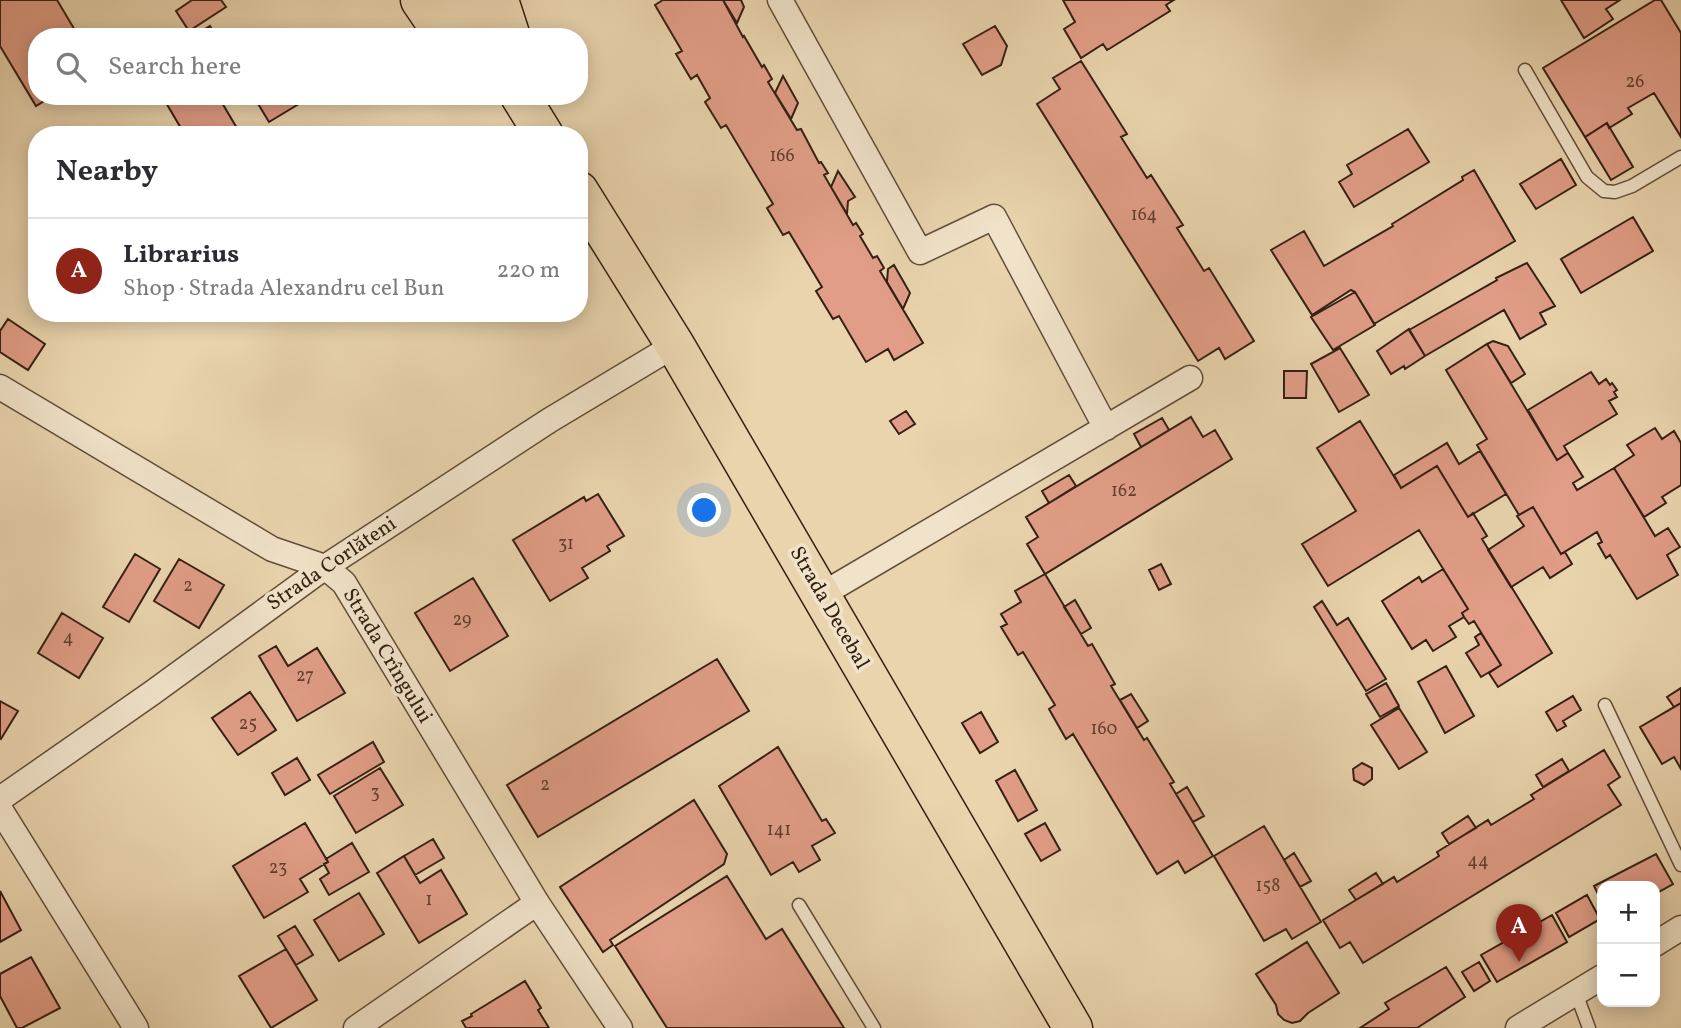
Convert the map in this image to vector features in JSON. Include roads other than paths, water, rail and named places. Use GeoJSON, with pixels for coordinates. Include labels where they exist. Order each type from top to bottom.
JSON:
{"type":"FeatureCollection","features":[{"type":"Feature","properties":{"kind":"main road"},"geometry":{"type":"LineString","coordinates":[[420,0],[439,28]]}},
{"type":"Feature","properties":{"kind":"main road"},"geometry":{"type":"LineString","coordinates":[[461,0],[478,28]]}},
{"type":"Feature","properties":{"kind":"main road"},"geometry":{"type":"LineString","coordinates":[[499,0],[508,28]]}},
{"type":"Feature","properties":{"kind":"main road","name":"Strada Decebal"},"geometry":{"type":"LineString","coordinates":[[588,205],[675,345],[1073,1028]]}},
{"type":"Feature","properties":{"kind":"street"},"geometry":{"type":"LineString","coordinates":[[779,0],[920,252],[994,217],[1106,428]]}},
{"type":"Feature","properties":{"kind":"street","name":"Strada Corlăteni"},"geometry":{"type":"LineString","coordinates":[[0,799],[325,567],[539,428],[675,345]]}},
{"type":"Feature","properties":{"kind":"street"},"geometry":{"type":"LineString","coordinates":[[821,595],[1191,378]]}},
{"type":"Feature","properties":{"kind":"street","name":"Strada Crîngului"},"geometry":{"type":"LineString","coordinates":[[0,387],[272,549],[325,567],[344,583],[537,903],[620,1028]]}},
{"type":"Feature","properties":{"kind":"street"},"geometry":{"type":"LineString","coordinates":[[0,809],[136,1028]]}},
{"type":"Feature","properties":{"kind":"street"},"geometry":{"type":"LineString","coordinates":[[356,1028],[537,903]]}},
{"type":"Feature","properties":{"kind":"street"},"geometry":{"type":"LineString","coordinates":[[1660,941],[1681,928]]}},
{"type":"Feature","properties":{"kind":"street"},"geometry":{"type":"LineString","coordinates":[[1518,1028],[1597,980]]}},
{"type":"Feature","properties":{"kind":"lane"},"geometry":{"type":"LineString","coordinates":[[1525,70],[1587,177],[1604,191],[1615,192],[1632,186],[1681,157]]}},
{"type":"Feature","properties":{"kind":"lane"},"geometry":{"type":"LineString","coordinates":[[1605,705],[1681,865]]}},
{"type":"Feature","properties":{"kind":"lane"},"geometry":{"type":"LineString","coordinates":[[799,905],[874,1028]]}},
{"type":"Feature","properties":{"kind":"lane"},"geometry":{"type":"LineString","coordinates":[[1576,993],[1588,1028]]}},
{"type":"Feature","properties":{"kind":"place","name":"Librarius"},"geometry":{"type":"Point","coordinates":[1519,962]}}]}
